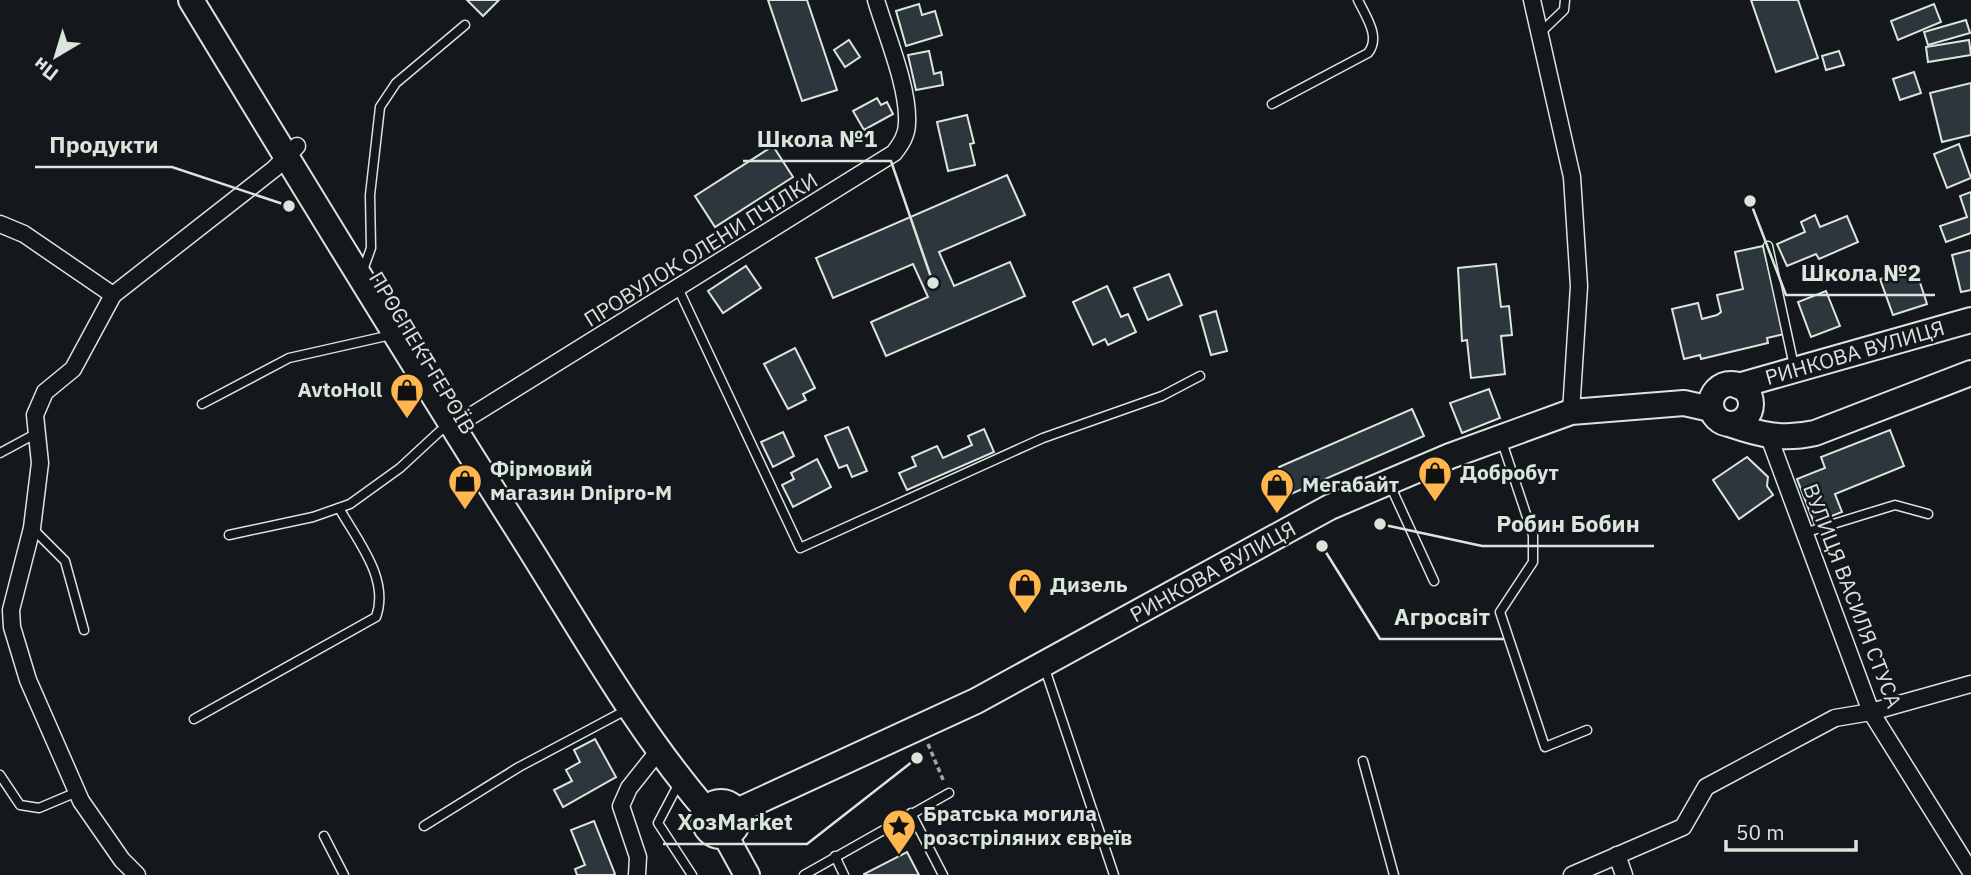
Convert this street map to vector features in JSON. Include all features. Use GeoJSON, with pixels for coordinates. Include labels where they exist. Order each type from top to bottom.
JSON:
{"type":"FeatureCollection","features":[{"type":"Feature","properties":{"kind":"main road","name":"ПРОСПЕКТ ГЕРОЇВ"},"geometry":{"type":"LineString","coordinates":[[191,0],[292,152],[631,708],[680,780],[721,807]]}},
{"type":"Feature","properties":{"kind":"main road","name":"ПРОСПЕКТ ГЕРОЇВ"},"geometry":{"type":"LineString","coordinates":[[207,0],[292,152]]}},
{"type":"Feature","properties":{"kind":"main road","name":"ПРОСПЕКТ ГЕРОЇВ"},"geometry":{"type":"LineString","coordinates":[[364,269],[397,334],[668,740],[721,807]]}},
{"type":"Feature","properties":{"kind":"main road","name":"РИНКОВА ВУЛИЦЯ"},"geometry":{"type":"LineString","coordinates":[[1711,409],[1712,396],[1720,387],[1738,386],[1971,320]]}},
{"type":"Feature","properties":{"kind":"main road","name":"РИНКОВА ВУЛИЦЯ"},"geometry":{"type":"LineString","coordinates":[[721,807],[976,701],[1330,507],[1571,412],[1684,403],[1711,409],[1721,422],[1769,437],[1795,437],[1815,433],[1971,373]]}},
{"type":"Feature","properties":{"kind":"main road","name":"РИНКОВА ВУЛИЦЯ"},"geometry":{"type":"LineString","coordinates":[[1731,425],[1744,419],[1750,408],[1748,395],[1738,386]]}},
{"type":"Feature","properties":{"kind":"main road"},"geometry":{"type":"LineString","coordinates":[[721,807],[704,819],[707,829],[715,835],[725,835],[747,875]]}},
{"type":"Feature","properties":{"kind":"street","name":"ПРОВУЛОК ОЛЕНИ ПЧІЛКИ"},"geometry":{"type":"LineString","coordinates":[[457,424],[894,153],[904,139],[907,123],[904,97],[876,0]]}},
{"type":"Feature","properties":{"kind":"street"},"geometry":{"type":"LineString","coordinates":[[1532,0],[1572,177],[1579,286],[1571,412]]}},
{"type":"Feature","properties":{"kind":"street"},"geometry":{"type":"LineString","coordinates":[[137,875],[122,860],[77,792],[28,680],[12,627],[11,610],[32,528],[40,463],[35,415],[46,392],[73,369],[113,295],[292,152]]}},
{"type":"Feature","properties":{"kind":"street"},"geometry":{"type":"LineString","coordinates":[[0,224],[24,234],[113,295]]}},
{"type":"Feature","properties":{"kind":"street","name":"ВУЛИЦЯ ВАСИЛЯ СТУСА"},"geometry":{"type":"LineString","coordinates":[[1769,437],[1871,712],[1971,872]]}},
{"type":"Feature","properties":{"kind":"street"},"geometry":{"type":"LineString","coordinates":[[1572,875],[1683,827],[1706,787],[1835,718],[1871,712],[1971,684]]}},
{"type":"Feature","properties":{"kind":"street"},"geometry":{"type":"LineString","coordinates":[[637,875],[638,857],[621,806],[629,788],[660,749]]}},
{"type":"Feature","properties":{"kind":"street"},"geometry":{"type":"LineString","coordinates":[[1617,855],[1624,875]]}},
{"type":"Feature","properties":{"kind":"lane"},"geometry":{"type":"LineString","coordinates":[[1272,104],[1368,53],[1375,38],[1359,0]]}},
{"type":"Feature","properties":{"kind":"lane"},"geometry":{"type":"LineString","coordinates":[[1540,33],[1564,10],[1565,0]]}},
{"type":"Feature","properties":{"kind":"lane"},"geometry":{"type":"LineString","coordinates":[[364,269],[371,248],[370,195],[380,107],[396,83],[465,25]]}},
{"type":"Feature","properties":{"kind":"lane"},"geometry":{"type":"LineString","coordinates":[[1768,246],[1795,369]]}},
{"type":"Feature","properties":{"kind":"lane"},"geometry":{"type":"LineString","coordinates":[[678,288],[800,548],[1043,439],[1162,396],[1200,376]]}},
{"type":"Feature","properties":{"kind":"lane"},"geometry":{"type":"LineString","coordinates":[[202,404],[289,358],[397,334]]}},
{"type":"Feature","properties":{"kind":"lane"},"geometry":{"type":"LineString","coordinates":[[229,535],[313,517],[350,504],[400,468],[440,431],[457,424]]}},
{"type":"Feature","properties":{"kind":"lane"},"geometry":{"type":"LineString","coordinates":[[0,453],[37,433]]}},
{"type":"Feature","properties":{"kind":"lane"},"geometry":{"type":"LineString","coordinates":[[1500,438],[1533,535],[1533,562],[1500,612],[1545,747],[1587,730]]}},
{"type":"Feature","properties":{"kind":"lane"},"geometry":{"type":"LineString","coordinates":[[1389,482],[1434,582]]}},
{"type":"Feature","properties":{"kind":"lane"},"geometry":{"type":"LineString","coordinates":[[1804,533],[1895,505],[1928,514]]}},
{"type":"Feature","properties":{"kind":"lane"},"geometry":{"type":"LineString","coordinates":[[194,719],[376,617],[382,602],[378,579],[340,508]]}},
{"type":"Feature","properties":{"kind":"lane"},"geometry":{"type":"LineString","coordinates":[[32,528],[65,561],[84,630]]}},
{"type":"Feature","properties":{"kind":"lane"},"geometry":{"type":"LineString","coordinates":[[1043,665],[1114,875]]}},
{"type":"Feature","properties":{"kind":"lane"},"geometry":{"type":"LineString","coordinates":[[424,826],[519,767],[631,708]]}},
{"type":"Feature","properties":{"kind":"lane"},"geometry":{"type":"LineString","coordinates":[[1363,761],[1394,875]]}},
{"type":"Feature","properties":{"kind":"lane"},"geometry":{"type":"LineString","coordinates":[[0,775],[20,805],[40,808],[77,792]]}},
{"type":"Feature","properties":{"kind":"lane"},"geometry":{"type":"LineString","coordinates":[[680,780],[657,823],[692,875]]}},
{"type":"Feature","properties":{"kind":"lane"},"geometry":{"type":"LineString","coordinates":[[804,875],[949,793]]}},
{"type":"Feature","properties":{"kind":"lane"},"geometry":{"type":"LineString","coordinates":[[911,813],[943,875]]}},
{"type":"Feature","properties":{"kind":"lane"},"geometry":{"type":"LineString","coordinates":[[324,836],[344,875]]}},
{"type":"Feature","properties":{"kind":"lane"},"geometry":{"type":"LineString","coordinates":[[835,856],[844,875]]}},
{"type":"Feature","properties":{"kind":"path"},"geometry":{"type":"LineString","coordinates":[[931,752],[949,793]]}},
{"type":"Feature","properties":{"kind":"building"},"geometry":{"type":"Polygon","coordinates":[[[467,0],[499,0],[483,16],[467,0]]]}},
{"type":"Feature","properties":{"kind":"building"},"geometry":{"type":"Polygon","coordinates":[[[768,0],[807,0],[837,90],[802,101],[768,0]]]}},
{"type":"Feature","properties":{"kind":"building"},"geometry":{"type":"Polygon","coordinates":[[[1751,0],[1798,0],[1818,58],[1776,72],[1751,0]]]}},
{"type":"Feature","properties":{"kind":"building"},"geometry":{"type":"Polygon","coordinates":[[[919,4],[922,15],[935,11],[942,35],[906,46],[896,11],[919,4]]]}},
{"type":"Feature","properties":{"kind":"building"},"geometry":{"type":"Polygon","coordinates":[[[1934,4],[1941,22],[1898,40],[1891,21],[1934,4]]]}},
{"type":"Feature","properties":{"kind":"building"},"geometry":{"type":"Polygon","coordinates":[[[1966,20],[1970,33],[1928,45],[1924,32],[1966,20]]]}},
{"type":"Feature","properties":{"kind":"building"},"geometry":{"type":"Polygon","coordinates":[[[849,40],[860,57],[845,67],[834,50],[849,40]]]}},
{"type":"Feature","properties":{"kind":"building"},"geometry":{"type":"Polygon","coordinates":[[[1969,40],[1971,55],[1928,62],[1926,47],[1969,40]]]}},
{"type":"Feature","properties":{"kind":"building"},"geometry":{"type":"Polygon","coordinates":[[[929,51],[934,74],[941,72],[943,85],[916,90],[908,55],[929,51]]]}},
{"type":"Feature","properties":{"kind":"building"},"geometry":{"type":"Polygon","coordinates":[[[1839,51],[1844,65],[1826,70],[1822,56],[1839,51]]]}},
{"type":"Feature","properties":{"kind":"building"},"geometry":{"type":"Polygon","coordinates":[[[1914,72],[1921,93],[1900,100],[1893,79],[1914,72]]]}},
{"type":"Feature","properties":{"kind":"building"},"geometry":{"type":"Polygon","coordinates":[[[1971,83],[1971,135],[1942,142],[1930,93],[1971,83]]]}},
{"type":"Feature","properties":{"kind":"building"},"geometry":{"type":"Polygon","coordinates":[[[877,98],[881,105],[887,102],[893,114],[864,130],[853,111],[877,98]]]}},
{"type":"Feature","properties":{"kind":"building"},"geometry":{"type":"Polygon","coordinates":[[[967,115],[974,143],[970,144],[975,165],[948,171],[937,122],[967,115]]]}},
{"type":"Feature","properties":{"kind":"building"},"geometry":{"type":"Polygon","coordinates":[[[1959,144],[1971,178],[1947,188],[1934,154],[1959,144]]]}},
{"type":"Feature","properties":{"kind":"building"},"geometry":{"type":"Polygon","coordinates":[[[773,146],[793,177],[715,227],[695,196],[773,146]]]}},
{"type":"Feature","properties":{"kind":"building"},"geometry":{"type":"Polygon","coordinates":[[[1007,175],[1025,215],[939,252],[954,286],[1010,262],[1025,296],[886,356],[871,322],[928,297],[913,264],[833,298],[816,258],[1007,175]]]}},
{"type":"Feature","properties":{"kind":"building"},"geometry":{"type":"Polygon","coordinates":[[[1971,192],[1971,233],[1946,242],[1940,226],[1967,217],[1960,196],[1971,192]]]}},
{"type":"Feature","properties":{"kind":"building"},"geometry":{"type":"Polygon","coordinates":[[[1815,215],[1820,227],[1847,216],[1858,242],[1819,259],[1816,254],[1787,266],[1777,244],[1805,232],[1801,222],[1815,215]]]}},
{"type":"Feature","properties":{"kind":"building"},"geometry":{"type":"Polygon","coordinates":[[[1763,246],[1784,334],[1767,338],[1768,343],[1701,359],[1700,355],[1684,359],[1672,309],[1698,303],[1702,319],[1717,315],[1721,312],[1717,295],[1743,289],[1735,252],[1763,246]]]}},
{"type":"Feature","properties":{"kind":"building"},"geometry":{"type":"Polygon","coordinates":[[[1971,250],[1971,290],[1961,292],[1952,255],[1971,250]]]}},
{"type":"Feature","properties":{"kind":"building"},"geometry":{"type":"Polygon","coordinates":[[[1496,264],[1501,307],[1509,306],[1512,335],[1501,336],[1505,374],[1471,378],[1467,340],[1462,341],[1458,268],[1496,264]]]}},
{"type":"Feature","properties":{"kind":"building"},"geometry":{"type":"Polygon","coordinates":[[[746,266],[761,288],[723,313],[708,291],[746,266]]]}},
{"type":"Feature","properties":{"kind":"building"},"geometry":{"type":"Polygon","coordinates":[[[1915,267],[1927,304],[1893,315],[1880,279],[1915,267]]]}},
{"type":"Feature","properties":{"kind":"building"},"geometry":{"type":"Polygon","coordinates":[[[1169,274],[1182,305],[1148,320],[1134,288],[1169,274]]]}},
{"type":"Feature","properties":{"kind":"building"},"geometry":{"type":"Polygon","coordinates":[[[1107,286],[1121,317],[1128,314],[1136,332],[1108,345],[1105,339],[1093,345],[1073,302],[1107,286]]]}},
{"type":"Feature","properties":{"kind":"building"},"geometry":{"type":"Polygon","coordinates":[[[1826,291],[1840,326],[1811,337],[1798,302],[1826,291]]]}},
{"type":"Feature","properties":{"kind":"building"},"geometry":{"type":"Polygon","coordinates":[[[1216,311],[1227,351],[1211,355],[1200,316],[1216,311]]]}},
{"type":"Feature","properties":{"kind":"building"},"geometry":{"type":"Polygon","coordinates":[[[795,348],[815,388],[803,394],[806,400],[788,409],[764,364],[795,348]]]}},
{"type":"Feature","properties":{"kind":"building"},"geometry":{"type":"Polygon","coordinates":[[[1489,389],[1500,418],[1462,433],[1450,403],[1489,389]]]}},
{"type":"Feature","properties":{"kind":"building"},"geometry":{"type":"Polygon","coordinates":[[[1412,409],[1424,436],[1291,494],[1279,467],[1412,409]]]}},
{"type":"Feature","properties":{"kind":"building"},"geometry":{"type":"Polygon","coordinates":[[[848,427],[867,471],[852,477],[847,465],[839,468],[825,436],[848,427]]]}},
{"type":"Feature","properties":{"kind":"building"},"geometry":{"type":"Polygon","coordinates":[[[984,429],[994,452],[907,490],[899,473],[916,466],[912,457],[937,446],[943,458],[972,445],[968,436],[984,429]]]}},
{"type":"Feature","properties":{"kind":"building"},"geometry":{"type":"Polygon","coordinates":[[[1890,430],[1904,466],[1835,494],[1842,512],[1814,523],[1797,479],[1825,468],[1821,457],[1890,430]]]}},
{"type":"Feature","properties":{"kind":"building"},"geometry":{"type":"Polygon","coordinates":[[[783,432],[794,456],[773,467],[761,442],[783,432]]]}},
{"type":"Feature","properties":{"kind":"building"},"geometry":{"type":"Polygon","coordinates":[[[1747,457],[1768,477],[1767,486],[1773,495],[1739,519],[1713,480],[1747,457]]]}},
{"type":"Feature","properties":{"kind":"building"},"geometry":{"type":"Polygon","coordinates":[[[817,459],[831,487],[793,507],[782,485],[794,479],[791,473],[817,459]]]}},
{"type":"Feature","properties":{"kind":"building"},"geometry":{"type":"Polygon","coordinates":[[[595,739],[616,777],[563,807],[554,790],[572,781],[566,770],[580,762],[574,750],[595,739]]]}},
{"type":"Feature","properties":{"kind":"building"},"geometry":{"type":"Polygon","coordinates":[[[594,821],[615,874],[613,875],[577,875],[575,869],[585,865],[571,830],[594,821]]]}},
{"type":"Feature","properties":{"kind":"building"},"geometry":{"type":"Polygon","coordinates":[[[907,852],[919,875],[864,875],[864,874],[907,852]]]}},
{"type":"Feature","properties":{"kind":"place","name":"Школа №2"},"geometry":{"type":"Point","coordinates":[1750,201]}},
{"type":"Feature","properties":{"kind":"place","name":"Продукти"},"geometry":{"type":"Point","coordinates":[289,206]}},
{"type":"Feature","properties":{"kind":"place","name":"Школа №1"},"geometry":{"type":"Point","coordinates":[933,283]}},
{"type":"Feature","properties":{"kind":"place","name":"AvtoHoll"},"geometry":{"type":"Point","coordinates":[407,420]}},
{"type":"Feature","properties":{"kind":"place","name":"Добробут"},"geometry":{"type":"Point","coordinates":[1435,503]}},
{"type":"Feature","properties":{"kind":"place","name":"Фірмовий магазин Dnipro-M"},"geometry":{"type":"Point","coordinates":[465,511]}},
{"type":"Feature","properties":{"kind":"place","name":"Мегабайт"},"geometry":{"type":"Point","coordinates":[1277,515]}},
{"type":"Feature","properties":{"kind":"place","name":"Робин Бобин"},"geometry":{"type":"Point","coordinates":[1380,524]}},
{"type":"Feature","properties":{"kind":"place","name":"Агросвіт"},"geometry":{"type":"Point","coordinates":[1322,546]}},
{"type":"Feature","properties":{"kind":"place","name":"Дизель"},"geometry":{"type":"Point","coordinates":[1025,615]}},
{"type":"Feature","properties":{"kind":"place","name":"ХозMarket"},"geometry":{"type":"Point","coordinates":[917,758]}},
{"type":"Feature","properties":{"kind":"place","name":"Братська могила розстріляних євреїв"},"geometry":{"type":"Point","coordinates":[899,856]}}]}
